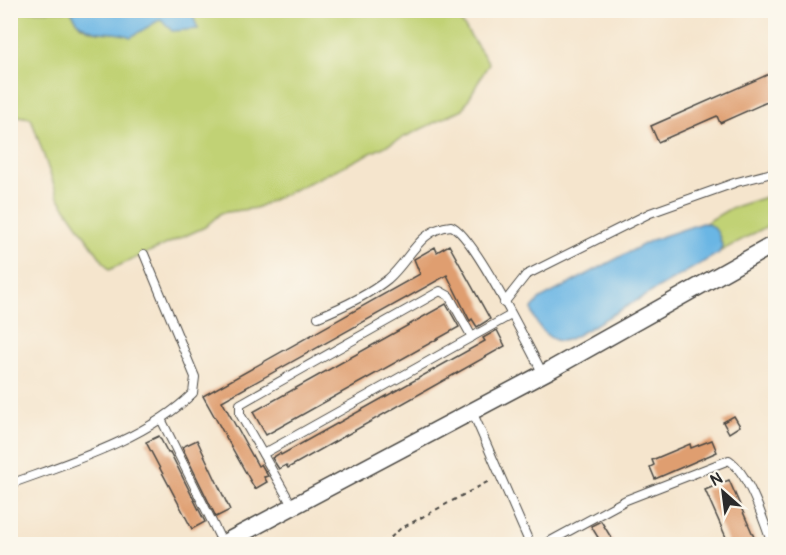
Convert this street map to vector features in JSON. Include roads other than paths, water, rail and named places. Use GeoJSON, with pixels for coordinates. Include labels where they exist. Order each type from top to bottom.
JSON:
{"type":"FeatureCollection","features":[{"type":"Feature","properties":{"kind":"street"},"geometry":{"type":"LineString","coordinates":[[222,544],[543,374],[776,243]]}},
{"type":"Feature","properties":{"kind":"lane"},"geometry":{"type":"LineString","coordinates":[[504,303],[526,275],[650,213],[737,182],[776,172]]}},
{"type":"Feature","properties":{"kind":"lane"},"geometry":{"type":"LineString","coordinates":[[318,317],[364,296],[391,277],[419,241],[440,228],[452,226],[465,237],[543,374]]}},
{"type":"Feature","properties":{"kind":"lane"},"geometry":{"type":"LineString","coordinates":[[10,484],[99,452],[161,419],[193,393],[196,382],[144,254]]}},
{"type":"Feature","properties":{"kind":"lane"},"geometry":{"type":"LineString","coordinates":[[293,507],[240,414],[240,404],[440,291],[449,296],[472,337]]}},
{"type":"Feature","properties":{"kind":"lane"},"geometry":{"type":"LineString","coordinates":[[263,454],[511,315]]}},
{"type":"Feature","properties":{"kind":"lane"},"geometry":{"type":"LineString","coordinates":[[472,411],[530,544]]}},
{"type":"Feature","properties":{"kind":"lane"},"geometry":{"type":"LineString","coordinates":[[161,419],[222,544]]}},
{"type":"Feature","properties":{"kind":"lane"},"geometry":{"type":"LineString","coordinates":[[545,544],[626,500],[729,460],[748,487],[772,544]]}},
{"type":"Feature","properties":{"kind":"water"},"geometry":{"type":"Polygon","coordinates":[[[70,11],[191,11],[198,29],[172,31],[161,19],[131,37],[88,29],[80,24],[70,11]]]}},
{"type":"Feature","properties":{"kind":"water"},"geometry":{"type":"Polygon","coordinates":[[[702,223],[711,225],[718,234],[722,246],[719,253],[570,339],[555,340],[545,334],[537,324],[532,308],[540,299],[652,240],[702,223]]]}}]}
